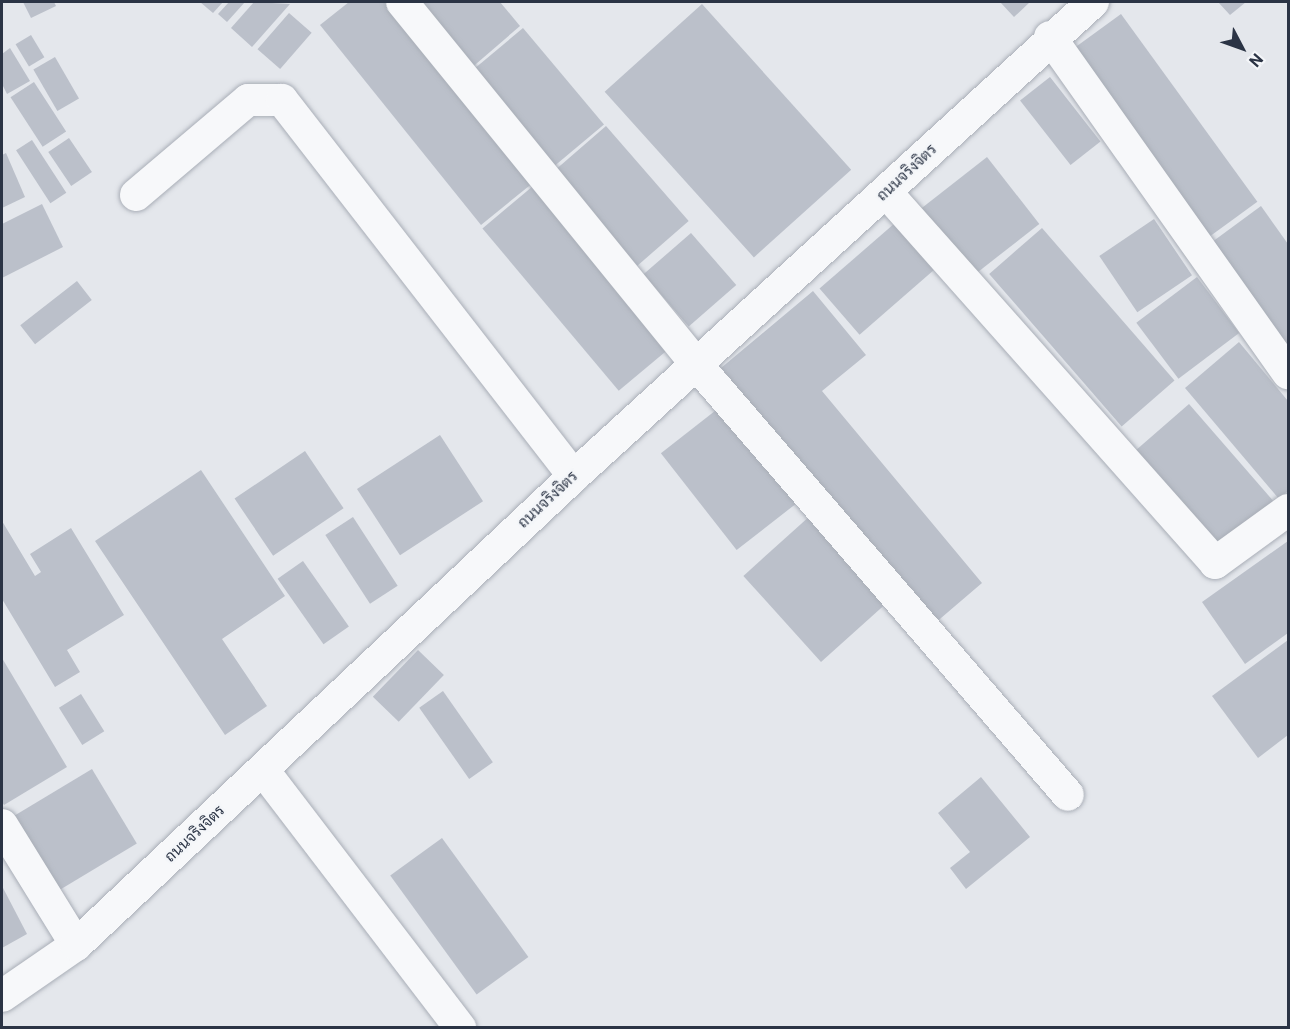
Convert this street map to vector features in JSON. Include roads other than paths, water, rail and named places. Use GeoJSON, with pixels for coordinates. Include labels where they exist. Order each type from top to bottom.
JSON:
{"type":"FeatureCollection","features":[{"type":"Feature","properties":{"kind":"street"},"geometry":{"type":"LineString","coordinates":[[402,2],[696,363],[1068,795]]}},
{"type":"Feature","properties":{"kind":"street","name":"ถนนจริงจิตร"},"geometry":{"type":"LineString","coordinates":[[2,996],[76,945],[574,476],[886,192],[1050,37],[1093,2]]}},
{"type":"Feature","properties":{"kind":"street"},"geometry":{"type":"LineString","coordinates":[[1050,37],[1288,373]]}},
{"type":"Feature","properties":{"kind":"street"},"geometry":{"type":"LineString","coordinates":[[136,195],[248,100],[282,99],[574,476]]}},
{"type":"Feature","properties":{"kind":"street"},"geometry":{"type":"LineString","coordinates":[[886,192],[1215,563],[1288,510]]}},
{"type":"Feature","properties":{"kind":"street"},"geometry":{"type":"LineString","coordinates":[[263,770],[460,1028]]}},
{"type":"Feature","properties":{"kind":"street"},"geometry":{"type":"LineString","coordinates":[[2,825],[76,945]]}}]}
